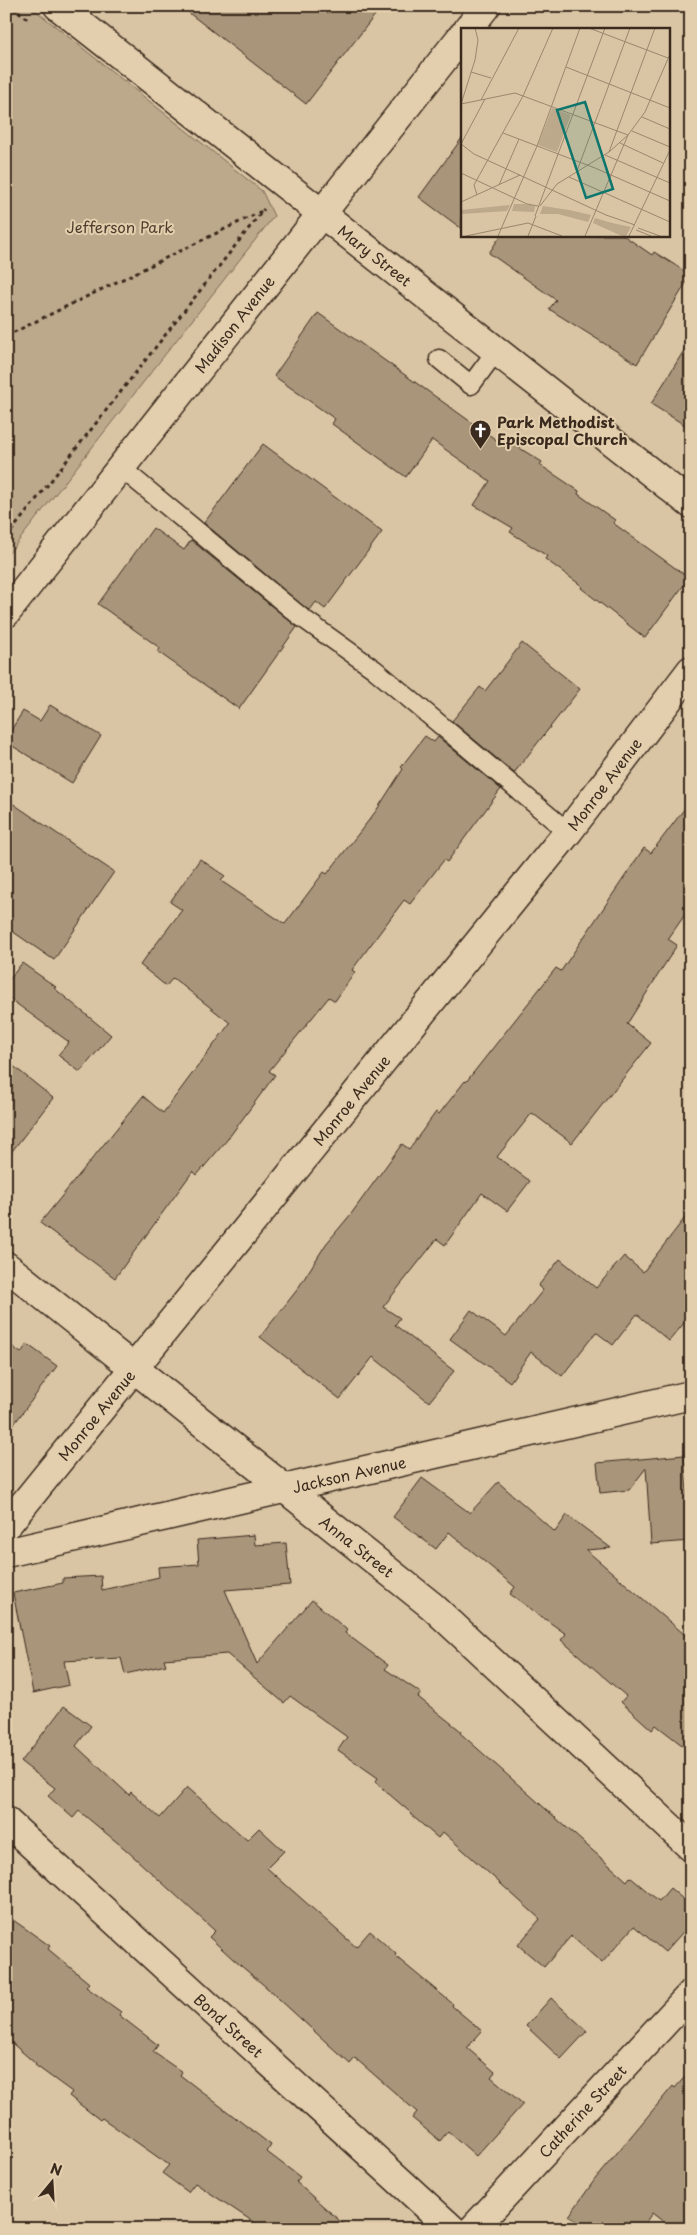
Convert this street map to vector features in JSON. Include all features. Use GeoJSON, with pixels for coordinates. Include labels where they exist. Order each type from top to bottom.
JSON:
{"type":"FeatureCollection","features":[{"type":"Feature","properties":{"kind":"street","name":"Mary Street"},"geometry":{"type":"LineString","coordinates":[[58,6],[691,504]]}},
{"type":"Feature","properties":{"kind":"street"},"geometry":{"type":"LineString","coordinates":[[469,28],[486,6]]}},
{"type":"Feature","properties":{"kind":"street","name":"Madison Avenue"},"geometry":{"type":"LineString","coordinates":[[6,613],[461,37]]}},
{"type":"Feature","properties":{"kind":"street","name":"Monroe Avenue"},"geometry":{"type":"LineString","coordinates":[[6,1526],[568,832],[691,670]]}},
{"type":"Feature","properties":{"kind":"street","name":"Anna Street"},"geometry":{"type":"LineString","coordinates":[[6,1266],[432,1606],[691,1847]]}},
{"type":"Feature","properties":{"kind":"street","name":"Jackson Avenue"},"geometry":{"type":"LineString","coordinates":[[6,1553],[691,1395]]}},
{"type":"Feature","properties":{"kind":"street","name":"Bond Street"},"geometry":{"type":"LineString","coordinates":[[6,1821],[452,2229]]}},
{"type":"Feature","properties":{"kind":"street","name":"Catherine Street"},"geometry":{"type":"LineString","coordinates":[[473,2229],[691,1994]]}},
{"type":"Feature","properties":{"kind":"lane"},"geometry":{"type":"LineString","coordinates":[[439,359],[470,384],[496,351]]}},
{"type":"Feature","properties":{"kind":"lane"},"geometry":{"type":"LineString","coordinates":[[120,468],[301,617],[374,670],[568,832]]}},
{"type":"Feature","properties":{"kind":"path"},"geometry":{"type":"LineString","coordinates":[[12,6],[35,25]]}},
{"type":"Feature","properties":{"kind":"path"},"geometry":{"type":"LineString","coordinates":[[257,203],[264,209]]}},
{"type":"Feature","properties":{"kind":"path"},"geometry":{"type":"LineString","coordinates":[[6,336],[264,209]]}},
{"type":"Feature","properties":{"kind":"path"},"geometry":{"type":"LineString","coordinates":[[6,538],[264,209]]}},
{"type":"Feature","properties":{"kind":"green space","name":"Jefferson Park"},"geometry":{"type":"Polygon","coordinates":[[[6,6],[30,6],[262,191],[274,216],[6,557],[6,6]]]}},
{"type":"Feature","properties":{"kind":"building"},"geometry":{"type":"Polygon","coordinates":[[[180,6],[382,6],[306,104],[180,6]]]}},
{"type":"Feature","properties":{"kind":"building"},"geometry":{"type":"Polygon","coordinates":[[[461,139],[461,228],[419,197],[461,139]]]}},
{"type":"Feature","properties":{"kind":"building"},"geometry":{"type":"Polygon","coordinates":[[[500,236],[624,236],[652,255],[654,252],[691,275],[637,364],[549,309],[556,300],[489,253],[500,236]]]}},
{"type":"Feature","properties":{"kind":"building"},"geometry":{"type":"Polygon","coordinates":[[[318,313],[509,449],[513,444],[542,462],[540,465],[579,491],[578,494],[615,520],[613,523],[689,578],[645,638],[581,588],[582,586],[545,559],[547,556],[510,532],[513,528],[474,505],[490,481],[432,440],[406,477],[332,424],[335,419],[274,376],[318,313]]]}},
{"type":"Feature","properties":{"kind":"building"},"geometry":{"type":"Polygon","coordinates":[[[691,339],[691,429],[651,404],[691,339]]]}},
{"type":"Feature","properties":{"kind":"building"},"geometry":{"type":"Polygon","coordinates":[[[263,444],[382,532],[325,609],[316,602],[310,610],[307,609],[204,523],[263,444]]]}},
{"type":"Feature","properties":{"kind":"building"},"geometry":{"type":"Polygon","coordinates":[[[153,528],[184,550],[191,540],[297,627],[239,709],[158,652],[160,648],[98,604],[153,528]]]}},
{"type":"Feature","properties":{"kind":"building"},"geometry":{"type":"Polygon","coordinates":[[[522,643],[580,689],[514,773],[452,721],[480,687],[485,691],[522,643]]]}},
{"type":"Feature","properties":{"kind":"building"},"geometry":{"type":"Polygon","coordinates":[[[50,705],[101,736],[72,783],[6,742],[6,738],[23,711],[40,721],[50,705]]]}},
{"type":"Feature","properties":{"kind":"building"},"geometry":{"type":"Polygon","coordinates":[[[425,736],[434,742],[438,737],[501,789],[447,862],[444,860],[410,904],[404,900],[352,970],[355,972],[335,1001],[329,997],[269,1071],[275,1075],[227,1140],[197,1175],[193,1171],[115,1278],[40,1223],[143,1096],[163,1113],[230,1023],[173,978],[166,986],[140,965],[182,910],[170,902],[200,859],[225,876],[221,881],[285,924],[324,872],[327,874],[376,811],[403,769],[401,767],[425,736]]]}},
{"type":"Feature","properties":{"kind":"building"},"geometry":{"type":"Polygon","coordinates":[[[6,799],[114,872],[54,960],[6,927],[6,799]]]}},
{"type":"Feature","properties":{"kind":"building"},"geometry":{"type":"Polygon","coordinates":[[[691,800],[691,906],[668,939],[677,945],[627,1024],[651,1043],[572,1143],[532,1113],[497,1157],[530,1181],[507,1211],[482,1193],[445,1245],[437,1239],[383,1307],[400,1318],[395,1325],[454,1371],[429,1402],[373,1357],[340,1399],[260,1337],[297,1290],[326,1244],[351,1214],[402,1144],[409,1149],[436,1112],[439,1114],[466,1082],[556,968],[561,971],[644,848],[651,853],[691,800]]]}},
{"type":"Feature","properties":{"kind":"building"},"geometry":{"type":"Polygon","coordinates":[[[22,963],[56,987],[54,988],[111,1035],[80,1072],[58,1055],[69,1042],[6,996],[6,984],[22,963]]]}},
{"type":"Feature","properties":{"kind":"building"},"geometry":{"type":"Polygon","coordinates":[[[6,1060],[53,1098],[6,1159],[6,1060]]]}},
{"type":"Feature","properties":{"kind":"building"},"geometry":{"type":"Polygon","coordinates":[[[691,1210],[691,1315],[669,1341],[637,1314],[613,1345],[596,1332],[562,1376],[531,1352],[510,1382],[450,1339],[471,1310],[506,1336],[543,1290],[538,1286],[560,1259],[596,1288],[624,1256],[643,1272],[691,1210]]]}},
{"type":"Feature","properties":{"kind":"building"},"geometry":{"type":"Polygon","coordinates":[[[6,1342],[21,1353],[27,1344],[57,1366],[6,1435],[6,1342]]]}},
{"type":"Feature","properties":{"kind":"building"},"geometry":{"type":"Polygon","coordinates":[[[684,1455],[691,1541],[651,1544],[646,1468],[629,1490],[600,1493],[597,1463],[684,1455]]]}},
{"type":"Feature","properties":{"kind":"building"},"geometry":{"type":"Polygon","coordinates":[[[422,1478],[470,1513],[498,1482],[555,1532],[567,1515],[611,1548],[586,1550],[691,1640],[691,1752],[656,1725],[652,1730],[621,1702],[626,1696],[561,1640],[566,1634],[510,1594],[515,1587],[449,1532],[436,1549],[393,1517],[422,1478]]]}},
{"type":"Feature","properties":{"kind":"building"},"geometry":{"type":"Polygon","coordinates":[[[254,1535],[255,1545],[286,1543],[290,1585],[225,1590],[257,1664],[312,1600],[347,1630],[345,1633],[388,1665],[385,1669],[421,1693],[418,1697],[461,1731],[460,1733],[627,1881],[630,1877],[659,1901],[670,1888],[691,1906],[691,1923],[665,1952],[634,1926],[602,1963],[571,1936],[544,1967],[518,1945],[540,1919],[443,1832],[438,1838],[375,1782],[378,1778],[338,1750],[347,1737],[290,1696],[284,1703],[227,1654],[164,1659],[166,1665],[125,1674],[121,1658],[64,1661],[69,1685],[33,1693],[13,1593],[63,1583],[63,1578],[101,1576],[102,1590],[159,1577],[158,1567],[199,1564],[197,1540],[254,1535]]]}},
{"type":"Feature","properties":{"kind":"building"},"geometry":{"type":"Polygon","coordinates":[[[64,1706],[91,1726],[76,1746],[129,1795],[131,1792],[160,1818],[187,1787],[247,1840],[259,1828],[284,1851],[267,1868],[356,1947],[370,1931],[396,1954],[395,1956],[453,2004],[452,2006],[482,2031],[467,2048],[495,2072],[491,2077],[523,2104],[476,2156],[448,2131],[440,2141],[412,2118],[417,2112],[355,2058],[350,2064],[233,1959],[209,1937],[215,1931],[124,1848],[79,1811],[73,1818],[48,1796],[55,1788],[21,1762],[64,1706]]]}},
{"type":"Feature","properties":{"kind":"building"},"geometry":{"type":"Polygon","coordinates":[[[6,1915],[50,1946],[48,1949],[89,1983],[86,1987],[121,2012],[119,2015],[158,2045],[153,2052],[182,2072],[180,2075],[271,2145],[267,2152],[300,2177],[296,2182],[349,2229],[264,2229],[195,2183],[188,2192],[162,2173],[169,2165],[102,2118],[100,2120],[69,2096],[72,2092],[35,2065],[6,2038],[6,1915]]]}},
{"type":"Feature","properties":{"kind":"building"},"geometry":{"type":"Polygon","coordinates":[[[551,1998],[587,2031],[561,2059],[526,2026],[551,1998]]]}},
{"type":"Feature","properties":{"kind":"building"},"geometry":{"type":"Polygon","coordinates":[[[691,2070],[691,2229],[673,2229],[652,2213],[641,2229],[588,2229],[569,2216],[596,2178],[673,2086],[675,2088],[691,2070]]]}},
{"type":"Feature","properties":{"kind":"place","name":"Park Methodist Episcopal Church"},"geometry":{"type":"Point","coordinates":[481,449]}}]}
